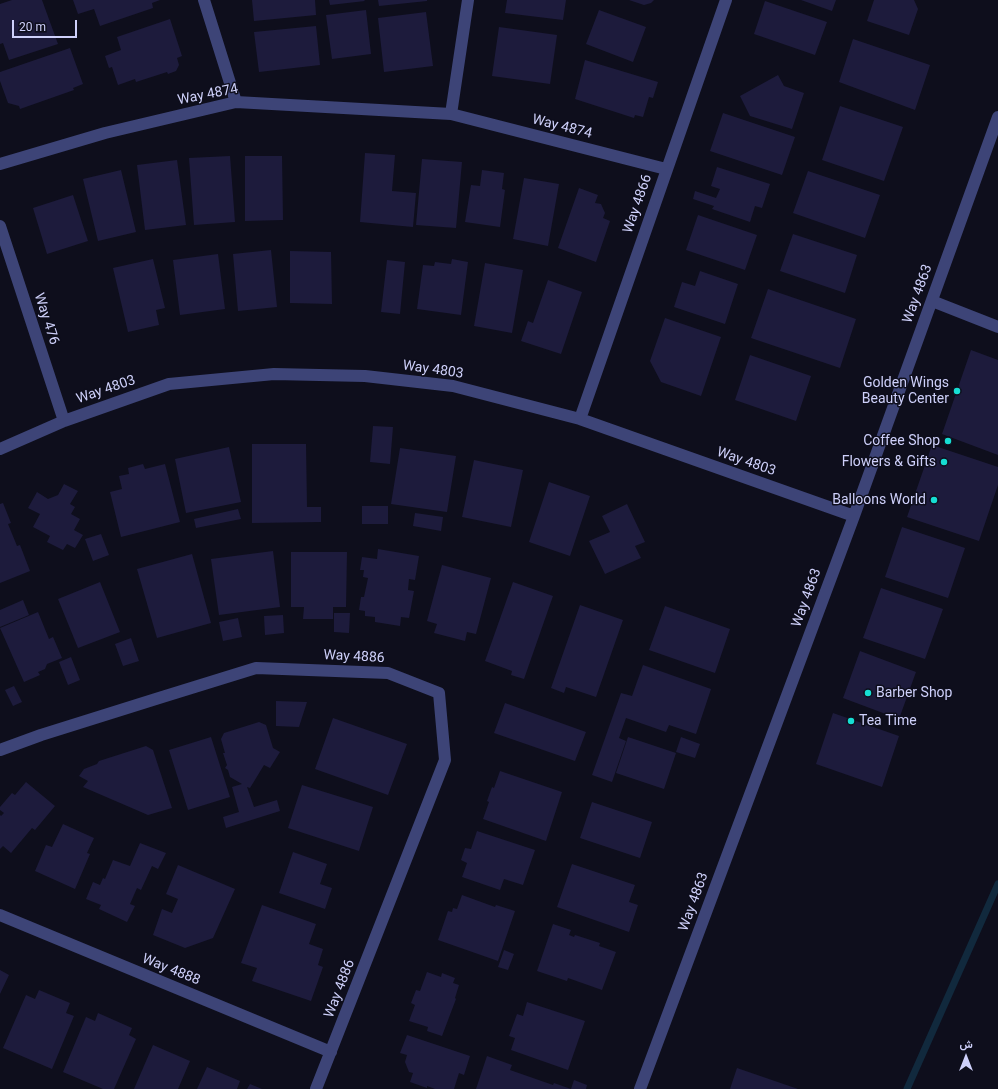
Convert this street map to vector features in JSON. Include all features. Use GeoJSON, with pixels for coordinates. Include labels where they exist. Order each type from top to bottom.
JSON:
{"type":"FeatureCollection","features":[{"type":"Feature","properties":{"kind":"street"},"geometry":{"type":"LineString","coordinates":[[204,0],[236,102]]}},
{"type":"Feature","properties":{"kind":"street"},"geometry":{"type":"LineString","coordinates":[[451,114],[468,0]]}},
{"type":"Feature","properties":{"kind":"street","name":"Way 4866"},"geometry":{"type":"LineString","coordinates":[[580,419],[726,0]]}},
{"type":"Feature","properties":{"kind":"street","name":"Way 4874"},"geometry":{"type":"LineString","coordinates":[[0,164],[105,133],[236,102],[451,114],[666,169]]}},
{"type":"Feature","properties":{"kind":"street","name":"Way 4863"},"geometry":{"type":"LineString","coordinates":[[640,1089],[854,516],[998,117]]}},
{"type":"Feature","properties":{"kind":"street","name":"Way 476"},"geometry":{"type":"LineString","coordinates":[[0,226],[64,421]]}},
{"type":"Feature","properties":{"kind":"street"},"geometry":{"type":"LineString","coordinates":[[932,301],[998,328]]}},
{"type":"Feature","properties":{"kind":"street","name":"Way 4803"},"geometry":{"type":"LineString","coordinates":[[0,449],[64,421],[169,384],[274,374],[365,376],[453,386],[580,419],[854,516]]}},
{"type":"Feature","properties":{"kind":"street","name":"Way 4886"},"geometry":{"type":"LineString","coordinates":[[0,750],[100,716],[256,668],[388,673],[439,693],[445,760],[316,1089]]}},
{"type":"Feature","properties":{"kind":"street","name":"Way 4888"},"geometry":{"type":"LineString","coordinates":[[0,915],[331,1052]]}},
{"type":"Feature","properties":{"kind":"building"},"geometry":{"type":"Polygon","coordinates":[[[12,0],[42,0],[58,44],[9,60],[3,43],[0,44],[0,4],[12,0]]]}},
{"type":"Feature","properties":{"kind":"building"},"geometry":{"type":"Polygon","coordinates":[[[73,0],[160,0],[152,3],[153,8],[100,26],[94,9],[78,14],[73,0]]]}},
{"type":"Feature","properties":{"kind":"building"},"geometry":{"type":"Polygon","coordinates":[[[252,0],[315,0],[316,15],[254,21],[252,0]]]}},
{"type":"Feature","properties":{"kind":"building"},"geometry":{"type":"Polygon","coordinates":[[[329,0],[364,0],[365,1],[330,5],[329,0]]]}},
{"type":"Feature","properties":{"kind":"building"},"geometry":{"type":"Polygon","coordinates":[[[378,0],[427,0],[427,1],[379,6],[378,0]]]}},
{"type":"Feature","properties":{"kind":"building"},"geometry":{"type":"Polygon","coordinates":[[[507,0],[566,0],[563,20],[505,13],[507,0]]]}},
{"type":"Feature","properties":{"kind":"building"},"geometry":{"type":"Polygon","coordinates":[[[629,0],[654,0],[651,3],[644,5],[629,0]]]}},
{"type":"Feature","properties":{"kind":"building"},"geometry":{"type":"Polygon","coordinates":[[[801,0],[836,0],[832,11],[801,0]]]}},
{"type":"Feature","properties":{"kind":"building"},"geometry":{"type":"Polygon","coordinates":[[[874,0],[914,0],[918,9],[909,35],[867,21],[874,0]]]}},
{"type":"Feature","properties":{"kind":"building"},"geometry":{"type":"Polygon","coordinates":[[[765,1],[827,22],[815,55],[754,34],[765,1]]]}},
{"type":"Feature","properties":{"kind":"building"},"geometry":{"type":"Polygon","coordinates":[[[366,10],[371,54],[332,59],[326,15],[366,10]]]}},
{"type":"Feature","properties":{"kind":"building"},"geometry":{"type":"Polygon","coordinates":[[[599,10],[646,27],[633,62],[586,44],[599,10]]]}},
{"type":"Feature","properties":{"kind":"building"},"geometry":{"type":"Polygon","coordinates":[[[426,12],[433,66],[384,72],[378,18],[426,12]]]}},
{"type":"Feature","properties":{"kind":"building"},"geometry":{"type":"Polygon","coordinates":[[[170,19],[182,56],[177,58],[179,65],[176,71],[168,74],[167,72],[136,82],[135,79],[118,85],[112,67],[109,68],[105,56],[121,50],[117,37],[170,19]]]}},
{"type":"Feature","properties":{"kind":"building"},"geometry":{"type":"Polygon","coordinates":[[[316,26],[320,65],[259,72],[254,32],[316,26]]]}},
{"type":"Feature","properties":{"kind":"building"},"geometry":{"type":"Polygon","coordinates":[[[499,27],[557,35],[550,84],[492,76],[499,27]]]}},
{"type":"Feature","properties":{"kind":"building"},"geometry":{"type":"Polygon","coordinates":[[[853,39],[930,65],[915,110],[839,82],[853,39]]]}},
{"type":"Feature","properties":{"kind":"building"},"geometry":{"type":"Polygon","coordinates":[[[70,48],[83,84],[73,88],[74,90],[20,109],[19,106],[8,103],[0,81],[0,72],[70,48]]]}},
{"type":"Feature","properties":{"kind":"building"},"geometry":{"type":"Polygon","coordinates":[[[585,60],[658,82],[653,98],[649,97],[643,117],[635,115],[634,118],[575,99],[585,60]]]}},
{"type":"Feature","properties":{"kind":"building"},"geometry":{"type":"Polygon","coordinates":[[[778,75],[784,86],[804,93],[792,129],[750,116],[740,96],[778,75]]]}},
{"type":"Feature","properties":{"kind":"building"},"geometry":{"type":"Polygon","coordinates":[[[840,106],[903,127],[884,181],[822,160],[840,106]]]}},
{"type":"Feature","properties":{"kind":"building"},"geometry":{"type":"Polygon","coordinates":[[[723,113],[795,137],[782,175],[710,151],[723,113]]]}},
{"type":"Feature","properties":{"kind":"building"},"geometry":{"type":"Polygon","coordinates":[[[365,153],[395,155],[392,191],[416,193],[413,227],[360,222],[365,153]]]}},
{"type":"Feature","properties":{"kind":"building"},"geometry":{"type":"Polygon","coordinates":[[[230,156],[235,222],[194,225],[189,158],[230,156]]]}},
{"type":"Feature","properties":{"kind":"building"},"geometry":{"type":"Polygon","coordinates":[[[245,156],[282,156],[283,220],[245,221],[245,156]]]}},
{"type":"Feature","properties":{"kind":"building"},"geometry":{"type":"Polygon","coordinates":[[[422,159],[462,162],[456,228],[416,225],[422,159]]]}},
{"type":"Feature","properties":{"kind":"building"},"geometry":{"type":"Polygon","coordinates":[[[177,160],[186,225],[145,230],[137,165],[177,160]]]}},
{"type":"Feature","properties":{"kind":"building"},"geometry":{"type":"Polygon","coordinates":[[[717,167],[770,184],[762,208],[755,206],[750,222],[712,209],[714,206],[693,199],[695,191],[716,198],[720,189],[711,186],[717,167]]]}},
{"type":"Feature","properties":{"kind":"building"},"geometry":{"type":"Polygon","coordinates":[[[121,170],[136,232],[98,241],[83,179],[121,170]]]}},
{"type":"Feature","properties":{"kind":"building"},"geometry":{"type":"Polygon","coordinates":[[[482,170],[504,173],[502,189],[505,190],[500,227],[465,222],[471,185],[480,186],[482,170]]]}},
{"type":"Feature","properties":{"kind":"building"},"geometry":{"type":"Polygon","coordinates":[[[808,171],[880,195],[865,238],[793,213],[808,171]]]}},
{"type":"Feature","properties":{"kind":"building"},"geometry":{"type":"Polygon","coordinates":[[[524,178],[559,184],[548,246],[513,239],[524,178]]]}},
{"type":"Feature","properties":{"kind":"building"},"geometry":{"type":"Polygon","coordinates":[[[579,188],[598,195],[595,203],[601,204],[605,213],[603,218],[610,221],[596,262],[558,248],[579,188]]]}},
{"type":"Feature","properties":{"kind":"building"},"geometry":{"type":"Polygon","coordinates":[[[73,195],[88,241],[47,254],[33,208],[73,195]]]}},
{"type":"Feature","properties":{"kind":"building"},"geometry":{"type":"Polygon","coordinates":[[[698,215],[757,235],[745,270],[686,250],[698,215]]]}},
{"type":"Feature","properties":{"kind":"building"},"geometry":{"type":"Polygon","coordinates":[[[793,234],[857,255],[845,293],[780,271],[793,234]]]}},
{"type":"Feature","properties":{"kind":"building"},"geometry":{"type":"Polygon","coordinates":[[[271,250],[277,307],[238,311],[233,254],[271,250]]]}},
{"type":"Feature","properties":{"kind":"building"},"geometry":{"type":"Polygon","coordinates":[[[290,251],[331,252],[332,304],[290,303],[290,251]]]}},
{"type":"Feature","properties":{"kind":"building"},"geometry":{"type":"Polygon","coordinates":[[[218,254],[225,309],[180,315],[173,260],[218,254]]]}},
{"type":"Feature","properties":{"kind":"building"},"geometry":{"type":"Polygon","coordinates":[[[153,259],[165,308],[156,310],[159,325],[128,332],[113,268],[153,259]]]}},
{"type":"Feature","properties":{"kind":"building"},"geometry":{"type":"Polygon","coordinates":[[[452,259],[468,262],[461,315],[417,309],[423,265],[434,266],[435,262],[451,264],[452,259]]]}},
{"type":"Feature","properties":{"kind":"building"},"geometry":{"type":"Polygon","coordinates":[[[387,260],[405,262],[400,314],[381,312],[387,260]]]}},
{"type":"Feature","properties":{"kind":"building"},"geometry":{"type":"Polygon","coordinates":[[[485,263],[523,270],[512,333],[474,326],[485,263]]]}},
{"type":"Feature","properties":{"kind":"building"},"geometry":{"type":"Polygon","coordinates":[[[700,271],[738,284],[725,324],[674,307],[682,282],[695,286],[700,271]]]}},
{"type":"Feature","properties":{"kind":"building"},"geometry":{"type":"Polygon","coordinates":[[[548,280],[582,292],[561,354],[521,341],[528,321],[533,323],[548,280]]]}},
{"type":"Feature","properties":{"kind":"building"},"geometry":{"type":"Polygon","coordinates":[[[768,289],[856,319],[840,368],[751,338],[768,289]]]}},
{"type":"Feature","properties":{"kind":"building"},"geometry":{"type":"Polygon","coordinates":[[[665,318],[721,337],[701,396],[661,382],[650,361],[665,318]]]}},
{"type":"Feature","properties":{"kind":"building"},"geometry":{"type":"Polygon","coordinates":[[[971,350],[998,360],[998,455],[942,434],[971,350]]]}},
{"type":"Feature","properties":{"kind":"building"},"geometry":{"type":"Polygon","coordinates":[[[750,355],[811,376],[796,421],[735,400],[750,355]]]}},
{"type":"Feature","properties":{"kind":"building"},"geometry":{"type":"Polygon","coordinates":[[[373,426],[393,427],[390,464],[370,462],[373,426]]]}},
{"type":"Feature","properties":{"kind":"building"},"geometry":{"type":"Polygon","coordinates":[[[252,444],[306,444],[307,507],[321,507],[321,522],[252,523],[252,444]]]}},
{"type":"Feature","properties":{"kind":"building"},"geometry":{"type":"Polygon","coordinates":[[[932,445],[998,467],[998,485],[979,541],[907,517],[932,445]]]}},
{"type":"Feature","properties":{"kind":"building"},"geometry":{"type":"Polygon","coordinates":[[[229,447],[241,502],[186,513],[175,459],[229,447]]]}},
{"type":"Feature","properties":{"kind":"building"},"geometry":{"type":"Polygon","coordinates":[[[400,448],[456,456],[447,512],[391,504],[400,448]]]}},
{"type":"Feature","properties":{"kind":"building"},"geometry":{"type":"Polygon","coordinates":[[[474,460],[523,470],[511,527],[462,517],[474,460]]]}},
{"type":"Feature","properties":{"kind":"building"},"geometry":{"type":"Polygon","coordinates":[[[143,464],[145,469],[165,464],[180,522],[121,537],[110,492],[122,489],[119,476],[129,474],[128,468],[143,464]]]}},
{"type":"Feature","properties":{"kind":"building"},"geometry":{"type":"Polygon","coordinates":[[[549,482],[590,496],[570,556],[529,542],[549,482]]]}},
{"type":"Feature","properties":{"kind":"building"},"geometry":{"type":"Polygon","coordinates":[[[64,484],[78,491],[70,504],[75,507],[71,514],[80,519],[74,530],[83,535],[75,548],[67,544],[63,550],[47,542],[50,536],[33,527],[40,514],[28,508],[37,492],[48,499],[58,495],[64,484]]]}},
{"type":"Feature","properties":{"kind":"building"},"geometry":{"type":"Polygon","coordinates":[[[3,503],[11,523],[8,524],[17,546],[20,545],[30,571],[0,583],[0,504],[3,503]]]}},
{"type":"Feature","properties":{"kind":"building"},"geometry":{"type":"Polygon","coordinates":[[[627,504],[645,542],[635,546],[641,558],[605,574],[589,541],[610,532],[602,516],[627,504]]]}},
{"type":"Feature","properties":{"kind":"building"},"geometry":{"type":"Polygon","coordinates":[[[362,506],[388,506],[388,524],[362,524],[362,506]]]}},
{"type":"Feature","properties":{"kind":"building"},"geometry":{"type":"Polygon","coordinates":[[[238,509],[241,519],[196,528],[194,519],[238,509]]]}},
{"type":"Feature","properties":{"kind":"building"},"geometry":{"type":"Polygon","coordinates":[[[415,513],[443,517],[441,531],[413,526],[415,513]]]}},
{"type":"Feature","properties":{"kind":"building"},"geometry":{"type":"Polygon","coordinates":[[[902,527],[965,548],[948,598],[885,577],[902,527]]]}},
{"type":"Feature","properties":{"kind":"building"},"geometry":{"type":"Polygon","coordinates":[[[101,534],[109,555],[93,561],[85,539],[101,534]]]}},
{"type":"Feature","properties":{"kind":"building"},"geometry":{"type":"Polygon","coordinates":[[[378,549],[419,556],[415,580],[409,579],[408,590],[414,591],[409,618],[401,617],[400,626],[375,622],[375,617],[365,616],[365,611],[359,610],[361,597],[364,597],[368,578],[363,577],[364,570],[360,570],[362,557],[377,559],[378,549]]]}},
{"type":"Feature","properties":{"kind":"building"},"geometry":{"type":"Polygon","coordinates":[[[273,551],[280,607],[219,615],[211,559],[273,551]]]}},
{"type":"Feature","properties":{"kind":"building"},"geometry":{"type":"Polygon","coordinates":[[[291,552],[347,552],[346,607],[333,607],[333,619],[303,619],[304,607],[291,607],[291,552]]]}},
{"type":"Feature","properties":{"kind":"building"},"geometry":{"type":"Polygon","coordinates":[[[192,554],[211,623],[157,638],[137,569],[192,554]]]}},
{"type":"Feature","properties":{"kind":"building"},"geometry":{"type":"Polygon","coordinates":[[[442,565],[491,578],[476,634],[467,632],[465,641],[434,633],[437,624],[427,621],[442,565]]]}},
{"type":"Feature","properties":{"kind":"building"},"geometry":{"type":"Polygon","coordinates":[[[100,582],[120,632],[78,648],[58,599],[100,582]]]}},
{"type":"Feature","properties":{"kind":"building"},"geometry":{"type":"Polygon","coordinates":[[[513,582],[553,596],[524,679],[511,675],[512,671],[485,661],[513,582]]]}},
{"type":"Feature","properties":{"kind":"building"},"geometry":{"type":"Polygon","coordinates":[[[881,588],[943,609],[925,659],[863,638],[881,588]]]}},
{"type":"Feature","properties":{"kind":"building"},"geometry":{"type":"Polygon","coordinates":[[[23,600],[29,615],[0,627],[0,610],[23,600]]]}},
{"type":"Feature","properties":{"kind":"building"},"geometry":{"type":"Polygon","coordinates":[[[580,605],[623,620],[596,697],[566,687],[564,693],[551,688],[580,605]]]}},
{"type":"Feature","properties":{"kind":"building"},"geometry":{"type":"Polygon","coordinates":[[[665,606],[730,629],[715,673],[649,650],[665,606]]]}},
{"type":"Feature","properties":{"kind":"building"},"geometry":{"type":"Polygon","coordinates":[[[38,612],[49,639],[53,637],[62,658],[47,664],[45,669],[38,672],[40,675],[24,682],[0,628],[38,612]]]}},
{"type":"Feature","properties":{"kind":"building"},"geometry":{"type":"Polygon","coordinates":[[[334,613],[350,613],[349,633],[334,632],[334,613]]]}},
{"type":"Feature","properties":{"kind":"building"},"geometry":{"type":"Polygon","coordinates":[[[283,615],[284,633],[265,635],[264,616],[283,615]]]}},
{"type":"Feature","properties":{"kind":"building"},"geometry":{"type":"Polygon","coordinates":[[[238,618],[242,637],[223,641],[219,622],[238,618]]]}},
{"type":"Feature","properties":{"kind":"building"},"geometry":{"type":"Polygon","coordinates":[[[131,638],[139,661],[123,666],[115,644],[131,638]]]}},
{"type":"Feature","properties":{"kind":"building"},"geometry":{"type":"Polygon","coordinates":[[[860,651],[916,672],[899,719],[843,698],[860,651]]]}},
{"type":"Feature","properties":{"kind":"building"},"geometry":{"type":"Polygon","coordinates":[[[71,657],[80,680],[68,685],[59,662],[71,657]]]}},
{"type":"Feature","properties":{"kind":"building"},"geometry":{"type":"Polygon","coordinates":[[[643,665],[711,689],[696,734],[669,725],[666,732],[626,718],[619,738],[626,741],[612,782],[592,775],[621,693],[632,696],[643,665]]]}},
{"type":"Feature","properties":{"kind":"building"},"geometry":{"type":"Polygon","coordinates":[[[14,686],[22,702],[13,706],[5,690],[14,686]]]}},
{"type":"Feature","properties":{"kind":"building"},"geometry":{"type":"Polygon","coordinates":[[[276,701],[307,702],[299,727],[276,726],[276,701]]]}},
{"type":"Feature","properties":{"kind":"building"},"geometry":{"type":"Polygon","coordinates":[[[505,703],[586,732],[575,761],[494,733],[505,703]]]}},
{"type":"Feature","properties":{"kind":"building"},"geometry":{"type":"Polygon","coordinates":[[[833,713],[899,736],[882,787],[816,764],[833,713]]]}},
{"type":"Feature","properties":{"kind":"building"},"geometry":{"type":"Polygon","coordinates":[[[333,718],[407,744],[388,795],[315,769],[333,718]]]}},
{"type":"Feature","properties":{"kind":"building"},"geometry":{"type":"Polygon","coordinates":[[[259,722],[266,725],[273,748],[280,752],[270,768],[264,765],[250,788],[247,787],[254,807],[277,800],[280,811],[226,828],[223,817],[239,812],[232,787],[242,784],[230,777],[228,770],[225,768],[227,765],[221,739],[224,733],[259,722]]]}},
{"type":"Feature","properties":{"kind":"building"},"geometry":{"type":"Polygon","coordinates":[[[211,737],[230,797],[188,810],[169,750],[211,737]]]}},
{"type":"Feature","properties":{"kind":"building"},"geometry":{"type":"Polygon","coordinates":[[[628,737],[676,753],[664,789],[616,773],[628,737]]]}},
{"type":"Feature","properties":{"kind":"building"},"geometry":{"type":"Polygon","coordinates":[[[681,737],[700,744],[695,758],[676,752],[681,737]]]}},
{"type":"Feature","properties":{"kind":"building"},"geometry":{"type":"Polygon","coordinates":[[[146,746],[153,750],[172,808],[148,815],[83,787],[88,781],[79,776],[84,769],[97,764],[99,761],[146,746]]]}},
{"type":"Feature","properties":{"kind":"building"},"geometry":{"type":"Polygon","coordinates":[[[500,771],[562,792],[546,841],[483,819],[489,802],[487,801],[492,787],[494,788],[500,771]]]}},
{"type":"Feature","properties":{"kind":"building"},"geometry":{"type":"Polygon","coordinates":[[[26,782],[55,806],[35,830],[32,828],[11,853],[3,846],[0,849],[0,815],[1,816],[4,813],[0,810],[0,807],[12,793],[15,795],[26,782]]]}},
{"type":"Feature","properties":{"kind":"building"},"geometry":{"type":"Polygon","coordinates":[[[302,785],[373,807],[359,851],[288,828],[302,785]]]}},
{"type":"Feature","properties":{"kind":"building"},"geometry":{"type":"Polygon","coordinates":[[[592,802],[652,822],[640,858],[580,838],[592,802]]]}},
{"type":"Feature","properties":{"kind":"building"},"geometry":{"type":"Polygon","coordinates":[[[63,824],[94,838],[87,853],[90,854],[75,889],[35,871],[46,845],[52,847],[63,824]]]}},
{"type":"Feature","properties":{"kind":"building"},"geometry":{"type":"Polygon","coordinates":[[[477,831],[535,850],[523,885],[504,879],[500,890],[462,877],[467,863],[461,860],[465,848],[471,849],[477,831]]]}},
{"type":"Feature","properties":{"kind":"building"},"geometry":{"type":"Polygon","coordinates":[[[140,843],[166,853],[158,869],[152,866],[141,890],[137,888],[130,904],[135,906],[127,922],[99,909],[101,905],[86,899],[93,882],[100,885],[103,878],[105,879],[113,860],[130,866],[140,843]]]}},
{"type":"Feature","properties":{"kind":"building"},"geometry":{"type":"Polygon","coordinates":[[[293,852],[327,864],[320,884],[332,888],[325,909],[279,893],[293,852]]]}},
{"type":"Feature","properties":{"kind":"building"},"geometry":{"type":"Polygon","coordinates":[[[572,864],[635,885],[629,902],[638,905],[629,932],[557,907],[572,864]]]}},
{"type":"Feature","properties":{"kind":"building"},"geometry":{"type":"Polygon","coordinates":[[[178,865],[235,889],[213,938],[185,948],[153,935],[162,909],[172,913],[178,899],[166,894],[178,865]]]}},
{"type":"Feature","properties":{"kind":"building"},"geometry":{"type":"Polygon","coordinates":[[[462,895],[495,907],[496,905],[515,911],[498,961],[438,940],[448,911],[452,912],[453,908],[457,909],[462,895]]]}},
{"type":"Feature","properties":{"kind":"building"},"geometry":{"type":"Polygon","coordinates":[[[262,905],[316,924],[309,944],[323,949],[318,965],[323,967],[311,1001],[252,981],[257,968],[241,963],[262,905]]]}},
{"type":"Feature","properties":{"kind":"building"},"geometry":{"type":"Polygon","coordinates":[[[553,924],[571,930],[569,935],[574,937],[575,935],[600,943],[599,946],[616,952],[602,990],[568,978],[567,981],[537,971],[553,924]]]}},
{"type":"Feature","properties":{"kind":"building"},"geometry":{"type":"Polygon","coordinates":[[[504,950],[514,954],[508,970],[498,967],[504,950]]]}},
{"type":"Feature","properties":{"kind":"building"},"geometry":{"type":"Polygon","coordinates":[[[0,970],[9,975],[0,994],[0,970]]]}},
{"type":"Feature","properties":{"kind":"building"},"geometry":{"type":"Polygon","coordinates":[[[427,972],[441,977],[442,973],[455,978],[453,983],[459,985],[456,999],[442,1036],[427,1031],[428,1027],[409,1021],[415,1005],[411,1003],[416,990],[420,991],[427,972]]]}},
{"type":"Feature","properties":{"kind":"building"},"geometry":{"type":"Polygon","coordinates":[[[39,990],[70,1003],[66,1013],[74,1016],[52,1069],[3,1048],[26,995],[35,999],[39,990]]]}},
{"type":"Feature","properties":{"kind":"building"},"geometry":{"type":"Polygon","coordinates":[[[527,1002],[585,1021],[568,1070],[511,1050],[515,1038],[509,1036],[517,1014],[523,1016],[527,1002]]]}},
{"type":"Feature","properties":{"kind":"building"},"geometry":{"type":"Polygon","coordinates":[[[98,1013],[132,1028],[129,1035],[136,1039],[114,1089],[103,1089],[63,1072],[86,1017],[95,1021],[98,1013]]]}},
{"type":"Feature","properties":{"kind":"building"},"geometry":{"type":"Polygon","coordinates":[[[407,1035],[470,1056],[464,1075],[459,1073],[454,1089],[435,1089],[427,1086],[427,1088],[410,1082],[413,1073],[409,1072],[405,1062],[407,1055],[400,1053],[407,1035]]]}},
{"type":"Feature","properties":{"kind":"building"},"geometry":{"type":"Polygon","coordinates":[[[153,1045],[190,1061],[178,1089],[134,1089],[153,1045]]]}},
{"type":"Feature","properties":{"kind":"building"},"geometry":{"type":"Polygon","coordinates":[[[487,1056],[512,1065],[510,1070],[553,1085],[554,1083],[571,1089],[476,1089],[487,1056]]]}},
{"type":"Feature","properties":{"kind":"building"},"geometry":{"type":"Polygon","coordinates":[[[207,1067],[240,1081],[237,1089],[197,1089],[207,1067]]]}},
{"type":"Feature","properties":{"kind":"building"},"geometry":{"type":"Polygon","coordinates":[[[737,1068],[798,1089],[730,1089],[737,1068]]]}},
{"type":"Feature","properties":{"kind":"building"},"geometry":{"type":"Polygon","coordinates":[[[574,1080],[587,1085],[586,1089],[571,1089],[574,1080]]]}},
{"type":"Feature","properties":{"kind":"building"},"geometry":{"type":"Polygon","coordinates":[[[250,1084],[262,1089],[247,1089],[250,1084]]]}},
{"type":"Feature","properties":{"kind":"waterway"},"geometry":{"type":"LineString","coordinates":[[907,1089],[998,884]]}},
{"type":"Feature","properties":{"kind":"place","name":"Golden Wings Beauty Center"},"geometry":{"type":"Point","coordinates":[957,391]}},
{"type":"Feature","properties":{"kind":"place","name":"Coffee Shop"},"geometry":{"type":"Point","coordinates":[948,441]}},
{"type":"Feature","properties":{"kind":"place","name":"Flowers & Gifts"},"geometry":{"type":"Point","coordinates":[944,462]}},
{"type":"Feature","properties":{"kind":"place","name":"Balloons World"},"geometry":{"type":"Point","coordinates":[934,500]}},
{"type":"Feature","properties":{"kind":"place","name":"Barber Shop"},"geometry":{"type":"Point","coordinates":[868,693]}},
{"type":"Feature","properties":{"kind":"place","name":"Tea Time"},"geometry":{"type":"Point","coordinates":[851,721]}}]}
